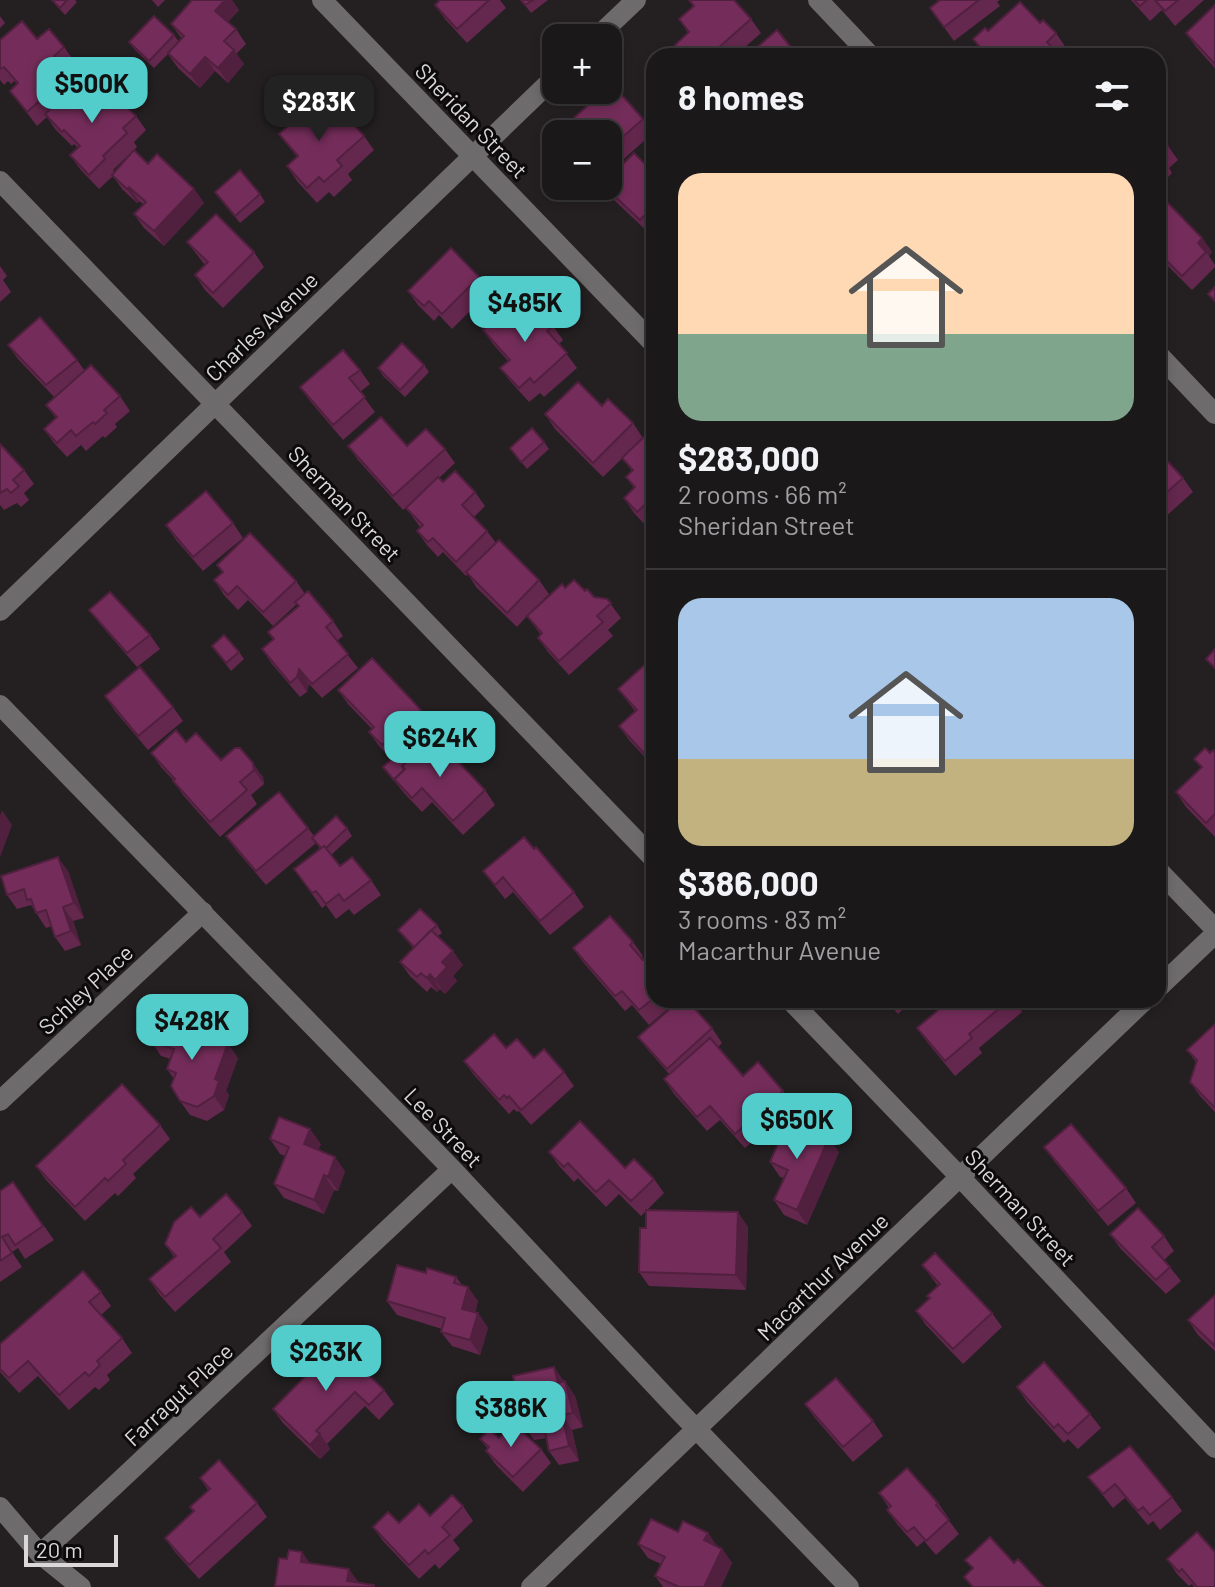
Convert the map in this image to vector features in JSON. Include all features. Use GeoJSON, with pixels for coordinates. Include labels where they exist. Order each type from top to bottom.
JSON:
{"type":"FeatureCollection","features":[{"type":"Feature","properties":{"kind":"street","name":"Sheridan Street"},"geometry":{"type":"LineString","coordinates":[[322,0],[646,336]]}},
{"type":"Feature","properties":{"kind":"street"},"geometry":{"type":"LineString","coordinates":[[611,24],[636,0]]}},
{"type":"Feature","properties":{"kind":"street"},"geometry":{"type":"LineString","coordinates":[[818,0],[863,48]]}},
{"type":"Feature","properties":{"kind":"street","name":"Charles Avenue"},"geometry":{"type":"LineString","coordinates":[[0,611],[542,89]]}},
{"type":"Feature","properties":{"kind":"street","name":"Sherman Street"},"geometry":{"type":"LineString","coordinates":[[0,181],[646,851]]}},
{"type":"Feature","properties":{"kind":"street"},"geometry":{"type":"LineString","coordinates":[[1166,362],[1215,414]]}},
{"type":"Feature","properties":{"kind":"street","name":"Lee Street"},"geometry":{"type":"LineString","coordinates":[[0,705],[452,1169],[849,1587]]}},
{"type":"Feature","properties":{"kind":"street"},"geometry":{"type":"LineString","coordinates":[[1166,879],[1215,932],[1166,980]]}},
{"type":"Feature","properties":{"kind":"street","name":"Schley Place"},"geometry":{"type":"LineString","coordinates":[[0,1101],[203,912]]}},
{"type":"Feature","properties":{"kind":"street","name":"Sherman Street"},"geometry":{"type":"LineString","coordinates":[[798,1008],[1215,1448]]}},
{"type":"Feature","properties":{"kind":"street","name":"Macarthur Avenue"},"geometry":{"type":"LineString","coordinates":[[531,1587],[1137,1008]]}},
{"type":"Feature","properties":{"kind":"street","name":"Farragut Place"},"geometry":{"type":"LineString","coordinates":[[40,1554],[452,1169]]}},
{"type":"Feature","properties":{"kind":"street"},"geometry":{"type":"LineString","coordinates":[[0,1507],[40,1554],[81,1587]]}},
{"type":"Feature","properties":{"kind":"building"},"geometry":{"type":"Polygon","coordinates":[[[52,0],[67,0],[60,8],[52,0]]]}},
{"type":"Feature","properties":{"kind":"building"},"geometry":{"type":"Polygon","coordinates":[[[192,0],[225,0],[215,11],[236,29],[224,41],[234,50],[218,68],[205,57],[190,74],[168,53],[184,36],[171,24],[192,0]]]}},
{"type":"Feature","properties":{"kind":"building"},"geometry":{"type":"Polygon","coordinates":[[[440,0],[489,0],[457,29],[435,5],[440,0]]]}},
{"type":"Feature","properties":{"kind":"building"},"geometry":{"type":"Polygon","coordinates":[[[689,0],[734,0],[751,19],[718,48],[677,48],[675,45],[689,32],[679,19],[694,6],[689,0]]]}},
{"type":"Feature","properties":{"kind":"building"},"geometry":{"type":"Polygon","coordinates":[[[938,0],[979,0],[944,27],[930,8],[938,0]]]}},
{"type":"Feature","properties":{"kind":"building"},"geometry":{"type":"Polygon","coordinates":[[[1155,0],[1178,0],[1165,11],[1155,0]]]}},
{"type":"Feature","properties":{"kind":"building"},"geometry":{"type":"Polygon","coordinates":[[[1020,2],[1040,23],[1043,20],[1056,33],[1047,42],[1052,48],[981,48],[973,39],[985,28],[988,31],[1020,2]]]}},
{"type":"Feature","properties":{"kind":"building"},"geometry":{"type":"Polygon","coordinates":[[[1215,5],[1215,64],[1186,33],[1215,5]]]}},
{"type":"Feature","properties":{"kind":"building"},"geometry":{"type":"Polygon","coordinates":[[[154,16],[174,35],[149,61],[129,42],[154,16]]]}},
{"type":"Feature","properties":{"kind":"building"},"geometry":{"type":"Polygon","coordinates":[[[22,21],[37,39],[49,29],[64,47],[54,56],[67,72],[41,94],[44,97],[27,112],[10,91],[18,83],[4,67],[0,69],[0,40],[22,21]]]}},
{"type":"Feature","properties":{"kind":"building"},"geometry":{"type":"Polygon","coordinates":[[[777,30],[792,48],[756,48],[777,30]]]}},
{"type":"Feature","properties":{"kind":"building"},"geometry":{"type":"Polygon","coordinates":[[[105,86],[136,116],[123,128],[127,133],[89,175],[70,155],[80,146],[45,114],[72,93],[83,104],[105,86]]]}},
{"type":"Feature","properties":{"kind":"building"},"geometry":{"type":"Polygon","coordinates":[[[622,95],[643,119],[622,138],[622,120],[572,120],[589,104],[622,104],[622,95]]]}},
{"type":"Feature","properties":{"kind":"building"},"geometry":{"type":"Polygon","coordinates":[[[315,102],[331,120],[341,110],[364,136],[337,160],[342,166],[324,182],[319,177],[307,188],[287,166],[298,156],[279,134],[315,102]]]}},
{"type":"Feature","properties":{"kind":"building"},"geometry":{"type":"Polygon","coordinates":[[[134,150],[148,164],[157,154],[194,189],[154,231],[134,214],[146,202],[112,175],[134,150]]]}},
{"type":"Feature","properties":{"kind":"building"},"geometry":{"type":"Polygon","coordinates":[[[634,153],[646,165],[646,214],[640,220],[619,200],[622,200],[622,165],[634,153]]]}},
{"type":"Feature","properties":{"kind":"building"},"geometry":{"type":"Polygon","coordinates":[[[240,170],[260,194],[235,216],[215,192],[240,170]]]}},
{"type":"Feature","properties":{"kind":"building"},"geometry":{"type":"Polygon","coordinates":[[[1166,201],[1202,238],[1198,243],[1206,252],[1182,276],[1166,260],[1166,201]]]}},
{"type":"Feature","properties":{"kind":"building"},"geometry":{"type":"Polygon","coordinates":[[[216,214],[254,252],[213,293],[195,275],[208,262],[187,242],[216,214]]]}},
{"type":"Feature","properties":{"kind":"building"},"geometry":{"type":"Polygon","coordinates":[[[451,248],[479,277],[442,314],[429,301],[424,306],[408,291],[451,248]]]}},
{"type":"Feature","properties":{"kind":"building"},"geometry":{"type":"Polygon","coordinates":[[[1215,287],[1215,301],[1208,294],[1215,287]]]}},
{"type":"Feature","properties":{"kind":"building"},"geometry":{"type":"Polygon","coordinates":[[[518,299],[540,323],[546,318],[553,326],[547,331],[567,353],[534,383],[530,378],[519,388],[500,368],[510,360],[483,330],[518,299]]]}},
{"type":"Feature","properties":{"kind":"building"},"geometry":{"type":"Polygon","coordinates":[[[40,317],[77,360],[46,385],[8,345],[40,317]]]}},
{"type":"Feature","properties":{"kind":"building"},"geometry":{"type":"Polygon","coordinates":[[[402,343],[424,365],[400,390],[378,368],[402,343]]]}},
{"type":"Feature","properties":{"kind":"building"},"geometry":{"type":"Polygon","coordinates":[[[343,350],[360,370],[349,378],[365,397],[333,425],[300,387],[343,350]]]}},
{"type":"Feature","properties":{"kind":"building"},"geometry":{"type":"Polygon","coordinates":[[[91,365],[120,396],[104,410],[107,413],[95,424],[93,422],[76,436],[71,430],[57,443],[44,429],[57,417],[46,405],[91,365]]]}},
{"type":"Feature","properties":{"kind":"building"},"geometry":{"type":"Polygon","coordinates":[[[578,382],[602,406],[608,399],[633,423],[593,463],[545,414],[578,382]]]}},
{"type":"Feature","properties":{"kind":"building"},"geometry":{"type":"Polygon","coordinates":[[[381,417],[407,446],[426,429],[445,449],[393,496],[348,446],[381,417]]]}},
{"type":"Feature","properties":{"kind":"building"},"geometry":{"type":"Polygon","coordinates":[[[532,428],[544,442],[521,462],[510,448],[532,428]]]}},
{"type":"Feature","properties":{"kind":"building"},"geometry":{"type":"Polygon","coordinates":[[[646,435],[646,504],[637,512],[624,498],[635,487],[626,477],[633,470],[622,458],[646,435]]]}},
{"type":"Feature","properties":{"kind":"building"},"geometry":{"type":"Polygon","coordinates":[[[0,444],[24,470],[13,480],[19,486],[11,493],[7,489],[0,493],[0,444]]]}},
{"type":"Feature","properties":{"kind":"building"},"geometry":{"type":"Polygon","coordinates":[[[1166,460],[1183,478],[1166,493],[1166,460]]]}},
{"type":"Feature","properties":{"kind":"building"},"geometry":{"type":"Polygon","coordinates":[[[455,471],[475,492],[462,505],[487,531],[456,562],[433,538],[428,542],[417,531],[423,525],[406,508],[438,477],[443,482],[455,471]]]}},
{"type":"Feature","properties":{"kind":"building"},"geometry":{"type":"Polygon","coordinates":[[[206,491],[233,523],[193,557],[166,525],[206,491]]]}},
{"type":"Feature","properties":{"kind":"building"},"geometry":{"type":"Polygon","coordinates":[[[250,533],[296,581],[263,612],[237,586],[228,595],[214,580],[223,572],[217,565],[250,533]]]}},
{"type":"Feature","properties":{"kind":"building"},"geometry":{"type":"Polygon","coordinates":[[[499,540],[539,580],[507,613],[466,572],[499,540]]]}},
{"type":"Feature","properties":{"kind":"building"},"geometry":{"type":"Polygon","coordinates":[[[574,580],[594,597],[607,599],[611,603],[597,616],[603,622],[559,661],[538,638],[542,633],[527,616],[562,584],[565,588],[574,580]]]}},
{"type":"Feature","properties":{"kind":"building"},"geometry":{"type":"Polygon","coordinates":[[[308,591],[333,621],[326,627],[348,654],[312,684],[299,669],[297,677],[290,683],[262,649],[274,639],[268,632],[299,606],[295,602],[308,591]]]}},
{"type":"Feature","properties":{"kind":"building"},"geometry":{"type":"Polygon","coordinates":[[[110,592],[150,635],[127,653],[89,610],[110,592]]]}},
{"type":"Feature","properties":{"kind":"building"},"geometry":{"type":"Polygon","coordinates":[[[224,635],[239,652],[226,663],[212,646],[224,635]]]}},
{"type":"Feature","properties":{"kind":"building"},"geometry":{"type":"Polygon","coordinates":[[[1215,649],[1215,668],[1206,659],[1215,649]]]}},
{"type":"Feature","properties":{"kind":"building"},"geometry":{"type":"Polygon","coordinates":[[[372,658],[421,710],[399,731],[402,735],[392,745],[388,740],[382,745],[369,732],[374,727],[338,690],[372,658]]]}},
{"type":"Feature","properties":{"kind":"building"},"geometry":{"type":"Polygon","coordinates":[[[646,664],[646,755],[619,726],[637,710],[618,689],[646,664]]]}},
{"type":"Feature","properties":{"kind":"building"},"geometry":{"type":"Polygon","coordinates":[[[140,667],[173,707],[138,736],[105,696],[140,667]]]}},
{"type":"Feature","properties":{"kind":"building"},"geometry":{"type":"Polygon","coordinates":[[[176,730],[186,742],[196,733],[221,760],[235,748],[240,748],[253,763],[254,770],[240,782],[247,790],[210,822],[151,753],[176,730]]]}},
{"type":"Feature","properties":{"kind":"building"},"geometry":{"type":"Polygon","coordinates":[[[434,736],[485,790],[453,821],[422,788],[412,798],[394,779],[405,769],[402,766],[434,736]]]}},
{"type":"Feature","properties":{"kind":"building"},"geometry":{"type":"Polygon","coordinates":[[[1205,748],[1215,753],[1215,814],[1206,823],[1176,792],[1202,767],[1194,759],[1205,748]]]}},
{"type":"Feature","properties":{"kind":"building"},"geometry":{"type":"Polygon","coordinates":[[[398,753],[406,762],[402,766],[404,770],[394,780],[383,767],[398,753]]]}},
{"type":"Feature","properties":{"kind":"building"},"geometry":{"type":"Polygon","coordinates":[[[279,792],[308,828],[256,871],[226,836],[279,792]]]}},
{"type":"Feature","properties":{"kind":"building"},"geometry":{"type":"Polygon","coordinates":[[[336,816],[347,828],[326,848],[321,848],[312,838],[336,816]]]}},
{"type":"Feature","properties":{"kind":"building"},"geometry":{"type":"Polygon","coordinates":[[[524,837],[574,892],[540,921],[503,877],[495,885],[483,871],[524,837]]]}},
{"type":"Feature","properties":{"kind":"building"},"geometry":{"type":"Polygon","coordinates":[[[324,846],[340,866],[352,857],[371,880],[344,901],[339,894],[326,904],[316,891],[312,893],[294,869],[324,846]]]}},
{"type":"Feature","properties":{"kind":"building"},"geometry":{"type":"Polygon","coordinates":[[[58,857],[74,903],[63,907],[71,931],[55,937],[46,910],[36,913],[24,889],[7,895],[1,876],[58,857]]]}},
{"type":"Feature","properties":{"kind":"building"},"geometry":{"type":"Polygon","coordinates":[[[420,909],[437,925],[414,947],[398,930],[420,909]]]}},
{"type":"Feature","properties":{"kind":"building"},"geometry":{"type":"Polygon","coordinates":[[[610,916],[633,942],[630,945],[643,960],[646,958],[646,1004],[639,1010],[622,991],[615,996],[573,948],[610,916]]]}},
{"type":"Feature","properties":{"kind":"building"},"geometry":{"type":"Polygon","coordinates":[[[431,930],[453,951],[442,962],[447,967],[435,980],[430,974],[427,978],[421,973],[417,977],[400,962],[431,930]]]}},
{"type":"Feature","properties":{"kind":"building"},"geometry":{"type":"Polygon","coordinates":[[[671,1008],[694,1008],[712,1028],[667,1069],[638,1037],[671,1008]]]}},
{"type":"Feature","properties":{"kind":"building"},"geometry":{"type":"Polygon","coordinates":[[[941,1008],[1000,1008],[969,1034],[972,1038],[945,1061],[917,1028],[941,1008]]]}},
{"type":"Feature","properties":{"kind":"building"},"geometry":{"type":"Polygon","coordinates":[[[159,1019],[228,1043],[215,1079],[219,1081],[214,1096],[197,1107],[180,1101],[171,1086],[176,1073],[167,1069],[174,1049],[151,1041],[159,1019]]]}},
{"type":"Feature","properties":{"kind":"building"},"geometry":{"type":"Polygon","coordinates":[[[1215,1024],[1214,1107],[1190,1082],[1197,1060],[1187,1050],[1215,1024]]]}},
{"type":"Feature","properties":{"kind":"building"},"geometry":{"type":"Polygon","coordinates":[[[494,1034],[506,1048],[517,1039],[534,1058],[544,1049],[564,1072],[521,1110],[509,1096],[504,1095],[499,1100],[464,1061],[494,1034]]]}},
{"type":"Feature","properties":{"kind":"building"},"geometry":{"type":"Polygon","coordinates":[[[710,1038],[743,1076],[758,1062],[783,1091],[735,1134],[710,1106],[697,1117],[664,1079],[710,1038]]]}},
{"type":"Feature","properties":{"kind":"building"},"geometry":{"type":"Polygon","coordinates":[[[122,1084],[160,1125],[123,1160],[126,1164],[108,1181],[105,1178],[75,1207],[36,1166],[122,1084]]]}},
{"type":"Feature","properties":{"kind":"building"},"geometry":{"type":"Polygon","coordinates":[[[279,1117],[310,1129],[304,1144],[335,1157],[328,1177],[324,1175],[314,1200],[274,1184],[289,1147],[270,1139],[279,1117]]]}},
{"type":"Feature","properties":{"kind":"building"},"geometry":{"type":"Polygon","coordinates":[[[788,1120],[829,1138],[797,1210],[774,1200],[788,1170],[770,1162],[788,1120]]]}},
{"type":"Feature","properties":{"kind":"building"},"geometry":{"type":"Polygon","coordinates":[[[580,1121],[625,1168],[634,1159],[654,1179],[631,1201],[609,1180],[596,1192],[568,1163],[564,1167],[549,1152],[580,1121]]]}},
{"type":"Feature","properties":{"kind":"building"},"geometry":{"type":"Polygon","coordinates":[[[1071,1124],[1126,1188],[1098,1211],[1044,1147],[1071,1124]]]}},
{"type":"Feature","properties":{"kind":"building"},"geometry":{"type":"Polygon","coordinates":[[[13,1182],[43,1226],[15,1245],[8,1234],[2,1237],[12,1253],[0,1261],[0,1191],[13,1182]]]}},
{"type":"Feature","properties":{"kind":"building"},"geometry":{"type":"Polygon","coordinates":[[[226,1194],[242,1212],[213,1239],[221,1248],[165,1297],[149,1279],[176,1256],[165,1244],[174,1222],[191,1207],[200,1217],[226,1194]]]}},
{"type":"Feature","properties":{"kind":"building"},"geometry":{"type":"Polygon","coordinates":[[[1138,1208],[1164,1236],[1152,1247],[1170,1267],[1156,1280],[1110,1234],[1138,1208]]]}},
{"type":"Feature","properties":{"kind":"building"},"geometry":{"type":"Polygon","coordinates":[[[646,1210],[738,1212],[736,1275],[639,1272],[640,1228],[646,1228],[646,1210]]]}},
{"type":"Feature","properties":{"kind":"building"},"geometry":{"type":"Polygon","coordinates":[[[935,1253],[992,1313],[953,1349],[916,1311],[940,1284],[922,1265],[935,1253]]]}},
{"type":"Feature","properties":{"kind":"building"},"geometry":{"type":"Polygon","coordinates":[[[397,1265],[426,1273],[427,1268],[456,1277],[454,1283],[468,1287],[462,1309],[478,1313],[470,1340],[441,1332],[445,1318],[387,1301],[397,1265]]]}},
{"type":"Feature","properties":{"kind":"building"},"geometry":{"type":"Polygon","coordinates":[[[83,1271],[101,1292],[89,1302],[122,1338],[97,1361],[100,1365],[89,1376],[85,1372],[59,1395],[28,1361],[9,1378],[0,1369],[0,1344],[83,1271]]]}},
{"type":"Feature","properties":{"kind":"building"},"geometry":{"type":"Polygon","coordinates":[[[1215,1295],[1215,1346],[1188,1320],[1215,1295]]]}},
{"type":"Feature","properties":{"kind":"building"},"geometry":{"type":"Polygon","coordinates":[[[337,1344],[384,1390],[369,1405],[355,1392],[316,1431],[320,1434],[310,1445],[273,1409],[337,1344]]]}},
{"type":"Feature","properties":{"kind":"building"},"geometry":{"type":"Polygon","coordinates":[[[1044,1362],[1090,1414],[1068,1434],[1058,1424],[1054,1428],[1017,1387],[1044,1362]]]}},
{"type":"Feature","properties":{"kind":"building"},"geometry":{"type":"Polygon","coordinates":[[[554,1367],[558,1383],[565,1381],[573,1413],[562,1415],[569,1446],[549,1451],[543,1422],[524,1426],[513,1376],[554,1367]]]}},
{"type":"Feature","properties":{"kind":"building"},"geometry":{"type":"Polygon","coordinates":[[[836,1378],[873,1421],[843,1447],[805,1404],[836,1378]]]}},
{"type":"Feature","properties":{"kind":"building"},"geometry":{"type":"Polygon","coordinates":[[[513,1423],[541,1449],[513,1477],[486,1451],[489,1447],[480,1439],[489,1429],[499,1438],[513,1423]]]}},
{"type":"Feature","properties":{"kind":"building"},"geometry":{"type":"Polygon","coordinates":[[[1130,1446],[1172,1497],[1150,1515],[1143,1507],[1138,1511],[1115,1484],[1103,1494],[1088,1477],[1130,1446]]]}},
{"type":"Feature","properties":{"kind":"building"},"geometry":{"type":"Polygon","coordinates":[[[219,1460],[257,1503],[189,1565],[165,1538],[194,1511],[190,1507],[210,1489],[200,1478],[219,1460]]]}},
{"type":"Feature","properties":{"kind":"building"},"geometry":{"type":"Polygon","coordinates":[[[907,1468],[949,1520],[926,1541],[914,1527],[907,1532],[887,1510],[891,1506],[879,1493],[907,1468]]]}},
{"type":"Feature","properties":{"kind":"building"},"geometry":{"type":"Polygon","coordinates":[[[452,1495],[463,1506],[442,1527],[450,1535],[428,1554],[425,1550],[409,1565],[373,1527],[388,1512],[399,1523],[419,1504],[430,1516],[452,1495]]]}},
{"type":"Feature","properties":{"kind":"building"},"geometry":{"type":"Polygon","coordinates":[[[651,1519],[678,1532],[683,1521],[708,1533],[704,1540],[722,1549],[704,1587],[679,1587],[655,1576],[665,1557],[638,1544],[651,1519]]]}},
{"type":"Feature","properties":{"kind":"building"},"geometry":{"type":"Polygon","coordinates":[[[1197,1532],[1215,1552],[1215,1587],[1197,1587],[1182,1569],[1179,1572],[1167,1559],[1197,1532]]]}},
{"type":"Feature","properties":{"kind":"building"},"geometry":{"type":"Polygon","coordinates":[[[990,1537],[1014,1563],[1018,1559],[1044,1587],[973,1587],[964,1577],[973,1568],[965,1560],[990,1537]]]}},
{"type":"Feature","properties":{"kind":"building"},"geometry":{"type":"Polygon","coordinates":[[[289,1550],[302,1552],[301,1562],[349,1569],[347,1581],[374,1587],[275,1586],[279,1558],[287,1559],[289,1550]]]}}]}
